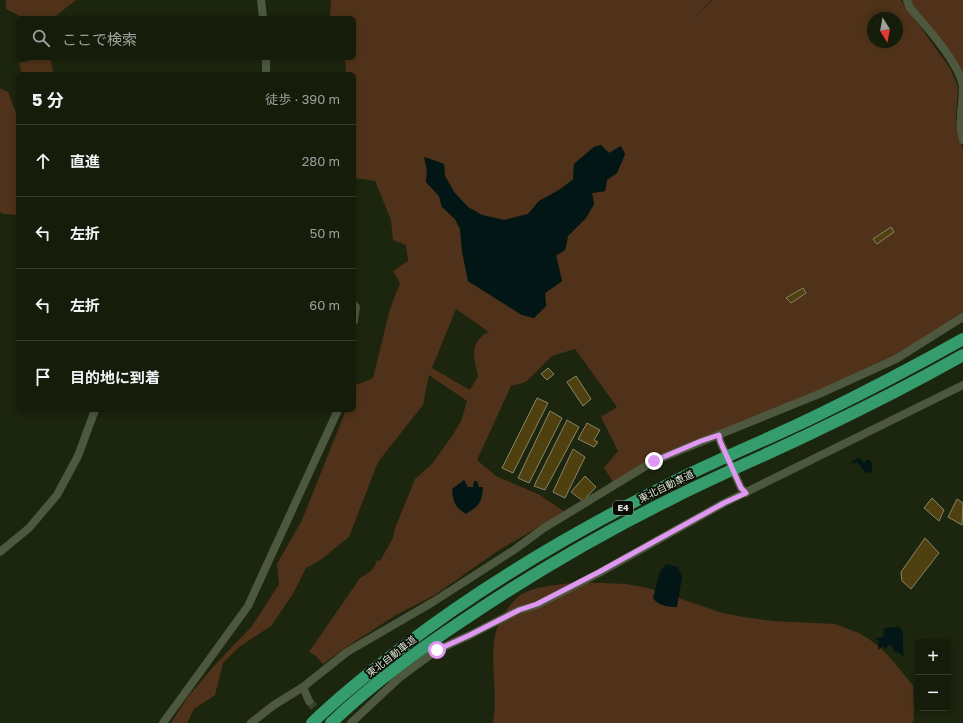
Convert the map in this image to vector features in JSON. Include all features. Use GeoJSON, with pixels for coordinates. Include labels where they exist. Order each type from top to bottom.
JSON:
{"type":"FeatureCollection","features":[{"type":"Feature","properties":{"kind":"highway","name":"東北自動車道"},"geometry":{"type":"LineString","coordinates":[[312,723],[376,668],[432,624],[505,575],[584,529],[670,484],[817,415],[906,371],[963,339]]}},
{"type":"Feature","properties":{"kind":"highway","name":"東北自動車道"},"geometry":{"type":"LineString","coordinates":[[331,723],[382,678],[440,635],[512,588],[590,542],[676,496],[816,431],[912,384],[963,355]]}},
{"type":"Feature","properties":{"kind":"street"},"geometry":{"type":"LineString","coordinates":[[261,0],[263,16]]}},
{"type":"Feature","properties":{"kind":"street"},"geometry":{"type":"LineString","coordinates":[[907,0],[910,8],[943,49],[959,75],[963,88],[961,116],[963,140]]}},
{"type":"Feature","properties":{"kind":"street"},"geometry":{"type":"LineString","coordinates":[[266,60],[266,72]]}},
{"type":"Feature","properties":{"kind":"street"},"geometry":{"type":"LineString","coordinates":[[251,723],[274,705],[303,687],[347,652],[434,602],[514,550],[544,528],[589,502],[654,461],[701,441],[720,438],[896,359],[963,317]]}},
{"type":"Feature","properties":{"kind":"street"},"geometry":{"type":"LineString","coordinates":[[351,723],[400,678],[437,650],[519,610],[544,601],[724,503],[743,490],[963,385]]}},
{"type":"Feature","properties":{"kind":"street"},"geometry":{"type":"LineString","coordinates":[[0,552],[30,528],[57,495],[78,456],[93,412]]}},
{"type":"Feature","properties":{"kind":"street"},"geometry":{"type":"LineString","coordinates":[[163,723],[248,606],[337,412]]}},
{"type":"Feature","properties":{"kind":"street"},"geometry":{"type":"LineString","coordinates":[[720,438],[743,490]]}},
{"type":"Feature","properties":{"kind":"street"},"geometry":{"type":"LineString","coordinates":[[303,687],[309,701]]}},
{"type":"Feature","properties":{"kind":"shaded area"},"geometry":{"type":"Polygon","coordinates":[[[6,0],[76,0],[56,16],[20,16],[6,9],[6,0]]]}},
{"type":"Feature","properties":{"kind":"shaded area"},"geometry":{"type":"Polygon","coordinates":[[[331,0],[711,0],[692,20],[712,0],[901,0],[950,68],[958,87],[956,119],[963,151],[963,315],[895,357],[613,482],[604,468],[618,451],[601,417],[617,407],[575,349],[552,356],[526,382],[511,386],[477,460],[496,476],[540,495],[565,512],[499,550],[435,595],[396,615],[323,664],[316,656],[309,652],[360,578],[373,569],[377,560],[380,561],[393,538],[395,528],[415,479],[432,464],[461,421],[467,401],[429,375],[423,405],[378,462],[349,537],[319,561],[306,568],[293,594],[271,626],[239,647],[223,663],[215,695],[194,709],[187,723],[171,723],[187,698],[213,667],[252,626],[279,584],[277,564],[302,520],[345,412],[356,412],[356,385],[373,378],[390,309],[400,283],[393,271],[408,261],[406,245],[393,240],[391,220],[375,181],[356,178],[356,72],[346,72],[345,60],[356,60],[356,16],[330,16],[331,0]],[[601,145],[594,147],[574,164],[573,179],[559,190],[539,201],[528,214],[504,220],[482,215],[468,207],[454,192],[445,176],[444,164],[425,157],[427,170],[426,182],[439,196],[442,207],[455,219],[460,229],[462,251],[468,281],[522,315],[534,318],[546,306],[545,293],[562,281],[556,256],[565,250],[568,236],[586,218],[594,204],[592,193],[605,191],[607,180],[617,173],[625,154],[621,146],[609,153],[601,145]],[[456,309],[432,368],[470,390],[478,376],[474,356],[475,346],[481,337],[489,332],[456,309]]]}},
{"type":"Feature","properties":{"kind":"shaded area"},"geometry":{"type":"Polygon","coordinates":[[[910,0],[963,0],[963,77],[912,6],[910,0]]]}},
{"type":"Feature","properties":{"kind":"shaded area"},"geometry":{"type":"Polygon","coordinates":[[[50,60],[54,72],[21,72],[19,63],[50,60]]]}},
{"type":"Feature","properties":{"kind":"shaded area"},"geometry":{"type":"Polygon","coordinates":[[[0,88],[8,92],[16,113],[16,215],[4,214],[0,212],[0,88]]]}},
{"type":"Feature","properties":{"kind":"shaded area"},"geometry":{"type":"Polygon","coordinates":[[[601,145],[609,153],[621,146],[625,154],[617,173],[607,180],[605,191],[592,193],[594,204],[586,218],[568,236],[565,250],[556,255],[562,281],[545,293],[546,306],[534,318],[522,315],[468,281],[462,251],[460,229],[455,219],[442,207],[439,196],[426,182],[427,170],[424,157],[444,164],[445,176],[454,192],[468,207],[482,215],[504,220],[528,214],[539,201],[573,180],[574,164],[594,147],[601,145]]]}},
{"type":"Feature","properties":{"kind":"shaded area"},"geometry":{"type":"Polygon","coordinates":[[[860,458],[864,463],[866,460],[870,460],[872,464],[872,472],[866,473],[857,462],[853,464],[852,461],[860,458]]]}},
{"type":"Feature","properties":{"kind":"shaded area"},"geometry":{"type":"Polygon","coordinates":[[[464,480],[468,487],[473,487],[474,481],[477,481],[479,487],[483,487],[482,497],[479,504],[466,514],[455,504],[452,489],[464,480]]]}},
{"type":"Feature","properties":{"kind":"shaded area"},"geometry":{"type":"Polygon","coordinates":[[[667,564],[678,567],[682,577],[677,607],[664,606],[653,598],[660,571],[667,564]]]}},
{"type":"Feature","properties":{"kind":"shaded area"},"geometry":{"type":"Polygon","coordinates":[[[578,582],[626,584],[643,587],[719,612],[773,621],[835,624],[859,633],[883,650],[913,686],[914,719],[912,723],[493,723],[495,701],[493,657],[495,635],[507,610],[519,596],[530,590],[578,582]]]}},
{"type":"Feature","properties":{"kind":"shaded area"},"geometry":{"type":"Polygon","coordinates":[[[898,627],[902,630],[904,657],[895,652],[891,645],[888,645],[886,649],[883,646],[878,650],[879,641],[875,639],[884,636],[883,630],[886,628],[898,627]]]}},
{"type":"Feature","properties":{"kind":"building"},"geometry":{"type":"Polygon","coordinates":[[[891,227],[894,232],[877,244],[873,239],[891,227]]]}},
{"type":"Feature","properties":{"kind":"building"},"geometry":{"type":"Polygon","coordinates":[[[803,288],[806,293],[791,303],[786,298],[803,288]]]}},
{"type":"Feature","properties":{"kind":"building"},"geometry":{"type":"Polygon","coordinates":[[[548,368],[554,374],[547,380],[541,374],[548,368]]]}},
{"type":"Feature","properties":{"kind":"building"},"geometry":{"type":"Polygon","coordinates":[[[576,376],[591,399],[583,406],[567,382],[576,376]]]}},
{"type":"Feature","properties":{"kind":"building"},"geometry":{"type":"Polygon","coordinates":[[[537,398],[548,403],[513,473],[502,468],[537,398]]]}},
{"type":"Feature","properties":{"kind":"building"},"geometry":{"type":"Polygon","coordinates":[[[550,411],[562,418],[529,483],[518,478],[550,411]]]}},
{"type":"Feature","properties":{"kind":"building"},"geometry":{"type":"Polygon","coordinates":[[[567,420],[579,427],[545,490],[534,486],[567,420]]]}},
{"type":"Feature","properties":{"kind":"building"},"geometry":{"type":"Polygon","coordinates":[[[587,423],[600,430],[594,440],[598,442],[594,447],[578,439],[587,423]]]}},
{"type":"Feature","properties":{"kind":"building"},"geometry":{"type":"Polygon","coordinates":[[[573,449],[585,457],[565,498],[553,492],[573,449]]]}},
{"type":"Feature","properties":{"kind":"building"},"geometry":{"type":"Polygon","coordinates":[[[585,476],[596,487],[583,501],[571,492],[585,476]]]}},
{"type":"Feature","properties":{"kind":"building"},"geometry":{"type":"Polygon","coordinates":[[[932,498],[944,510],[939,521],[924,508],[932,498]]]}},
{"type":"Feature","properties":{"kind":"building"},"geometry":{"type":"Polygon","coordinates":[[[957,499],[963,503],[962,525],[948,517],[957,499]]]}},
{"type":"Feature","properties":{"kind":"building"},"geometry":{"type":"Polygon","coordinates":[[[925,538],[939,553],[911,589],[902,581],[901,572],[925,538]]]}},
{"type":"Feature","properties":{"kind":"tunnel"},"geometry":{"type":"LineString","coordinates":[[309,701],[324,719]]}},
{"type":"Feature","properties":{"kind":"route"},"geometry":{"type":"LineString","coordinates":[[437,650],[519,610],[537,604],[599,572],[724,503],[746,493],[741,488],[720,441],[719,435],[654,461]]}}]}
